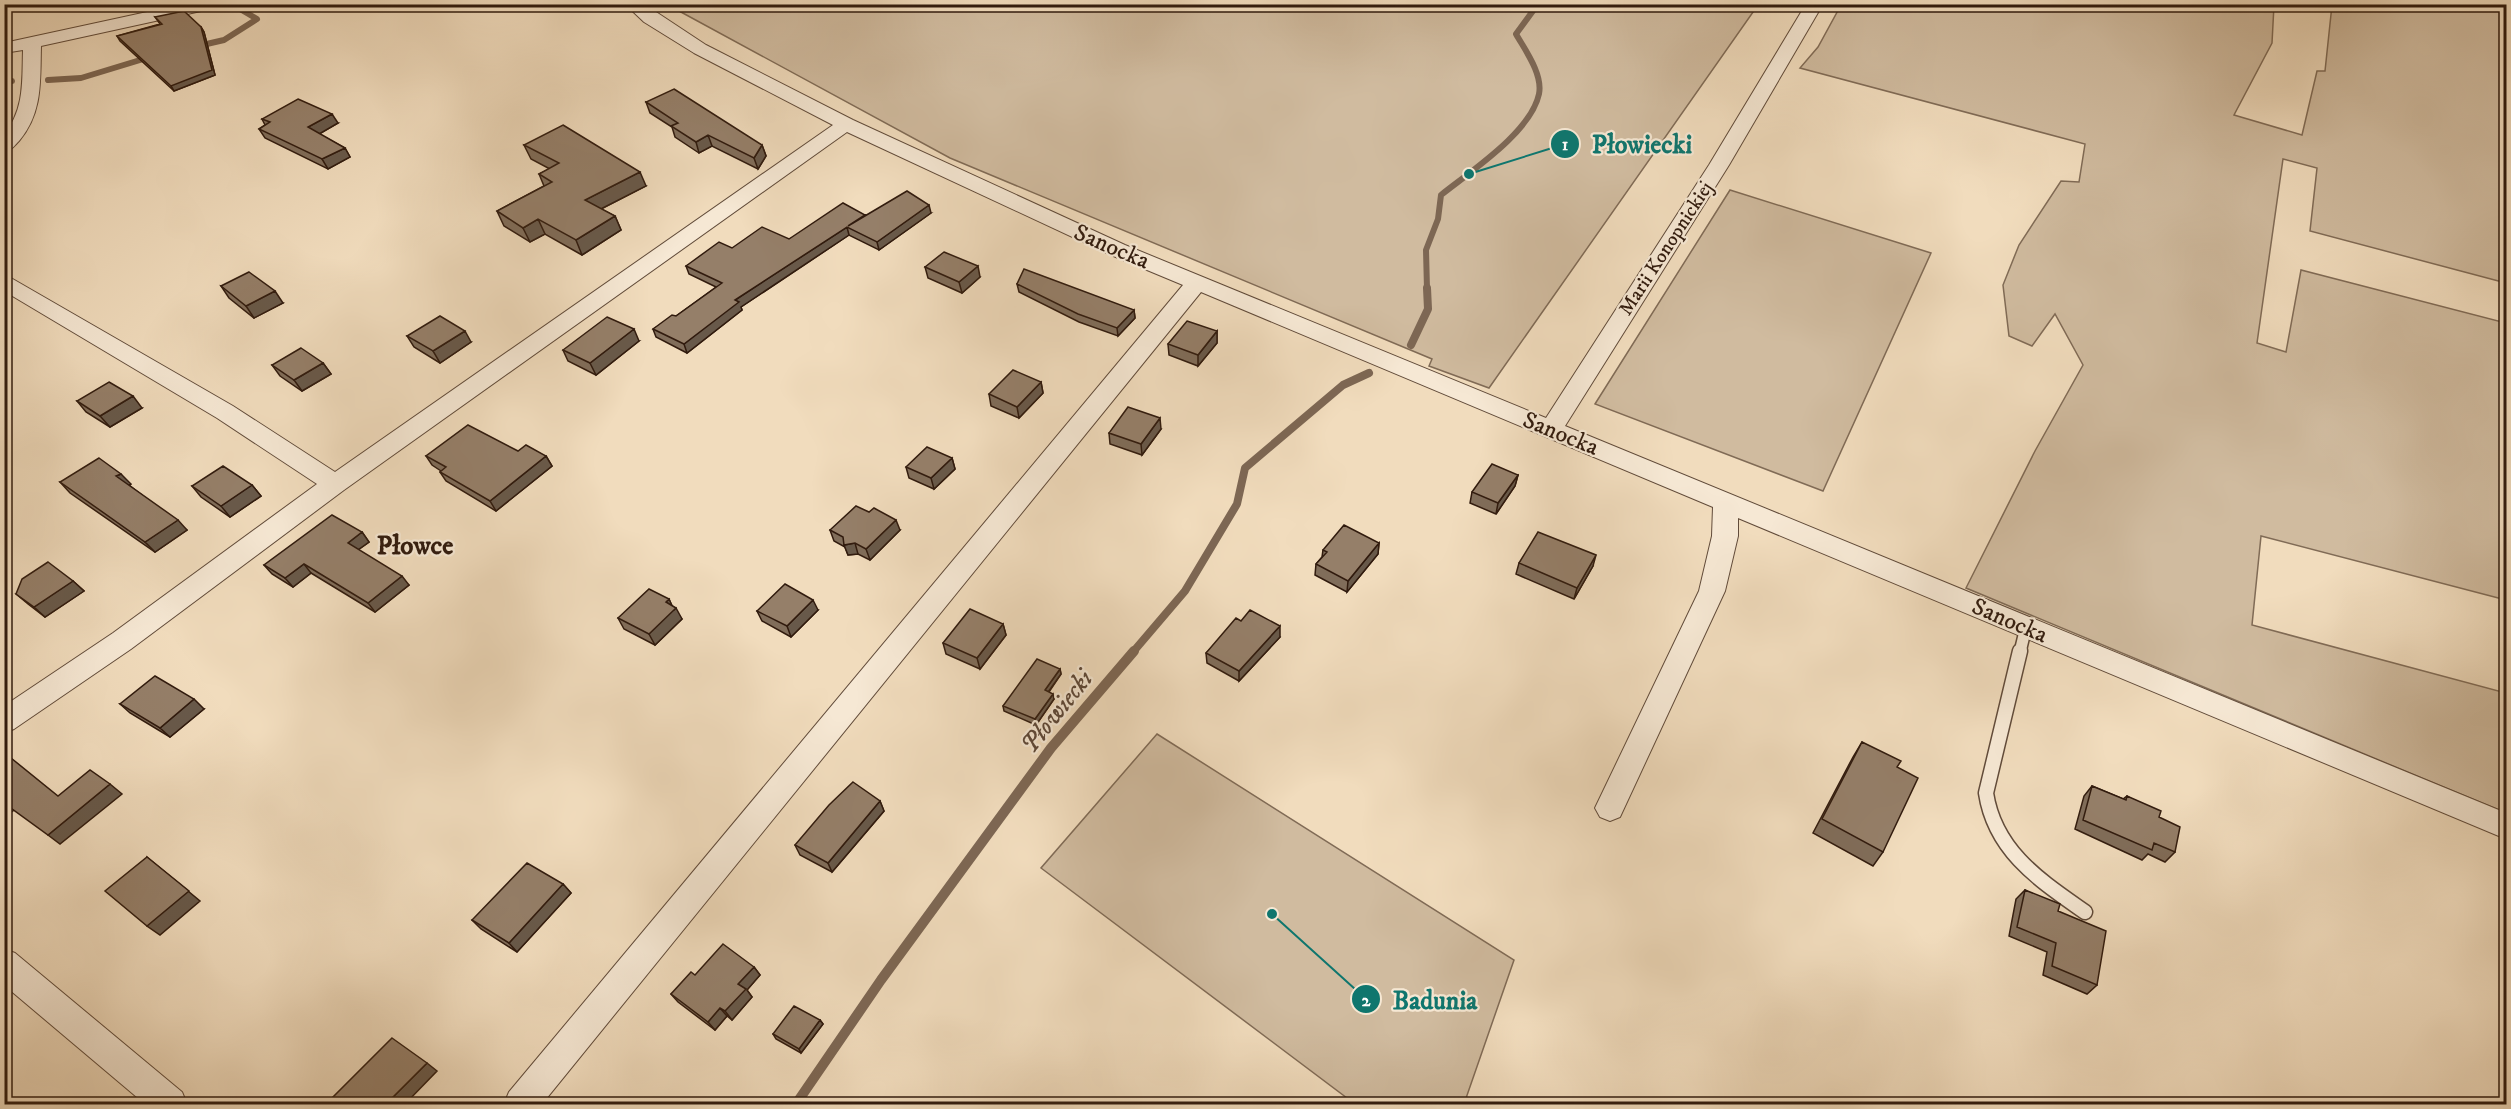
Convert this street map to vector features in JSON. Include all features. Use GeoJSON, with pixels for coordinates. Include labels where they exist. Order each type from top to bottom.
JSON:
{"type":"FeatureCollection","features":[{"type":"Feature","properties":{"kind":"street"},"geometry":{"type":"LineString","coordinates":[[4,48],[210,4]]}},
{"type":"Feature","properties":{"kind":"street","name":"Sanocka"},"geometry":{"type":"LineString","coordinates":[[633,4],[650,18],[700,49],[846,124],[1118,250],[2506,826]]}},
{"type":"Feature","properties":{"kind":"street","name":"Marii Konopnickiej"},"geometry":{"type":"LineString","coordinates":[[1551,429],[1719,165],[1815,4]]}},
{"type":"Feature","properties":{"kind":"street"},"geometry":{"type":"LineString","coordinates":[[4,146],[20,128],[30,105],[32,43]]}},
{"type":"Feature","properties":{"kind":"street"},"geometry":{"type":"LineString","coordinates":[[4,722],[160,614],[335,484],[452,403],[666,248],[846,124]]}},
{"type":"Feature","properties":{"kind":"street"},"geometry":{"type":"LineString","coordinates":[[4,281],[225,412],[335,484]]}},
{"type":"Feature","properties":{"kind":"street"},"geometry":{"type":"LineString","coordinates":[[521,1104],[1145,343],[1198,282]]}},
{"type":"Feature","properties":{"kind":"street"},"geometry":{"type":"LineString","coordinates":[[1610,808],[1712,591],[1725,536],[1726,501]]}},
{"type":"Feature","properties":{"kind":"street"},"geometry":{"type":"LineString","coordinates":[[4,964],[170,1104]]}},
{"type":"Feature","properties":{"kind":"lane"},"geometry":{"type":"LineString","coordinates":[[2026,627],[1986,794],[1986,804],[2005,837],[2033,876],[2085,912]]}},
{"type":"Feature","properties":{"kind":"shaded area"},"geometry":{"type":"Polygon","coordinates":[[[668,5],[1758,5],[1489,388],[1429,366],[1432,359],[950,158],[668,5]]]}},
{"type":"Feature","properties":{"kind":"shaded area"},"geometry":{"type":"Polygon","coordinates":[[[1841,5],[2274,5],[2272,43],[2234,115],[2302,135],[2317,71],[2325,71],[2332,5],[2506,5],[2506,283],[2310,231],[2317,168],[2283,159],[2257,343],[2286,352],[2301,270],[2506,323],[2506,600],[2261,536],[2252,625],[2506,693],[2506,813],[1966,588],[2035,451],[2083,365],[2055,314],[2032,346],[2009,336],[2003,285],[2019,245],[2061,181],[2079,182],[2085,144],[1800,68],[1818,47],[1841,5]]]}},
{"type":"Feature","properties":{"kind":"shaded area"},"geometry":{"type":"Polygon","coordinates":[[[1730,190],[1931,253],[1823,491],[1595,404],[1730,190]]]}},
{"type":"Feature","properties":{"kind":"shaded area"},"geometry":{"type":"Polygon","coordinates":[[[1157,734],[1514,960],[1464,1104],[1355,1104],[1041,868],[1157,734]]]}},
{"type":"Feature","properties":{"kind":"building"},"geometry":{"type":"Polygon","coordinates":[[[184,11],[201,27],[212,70],[171,86],[117,36],[162,24],[155,17],[184,11]]]}},
{"type":"Feature","properties":{"kind":"building"},"geometry":{"type":"Polygon","coordinates":[[[674,89],[762,145],[754,158],[708,135],[696,142],[671,126],[678,123],[646,102],[674,89]]]}},
{"type":"Feature","properties":{"kind":"building"},"geometry":{"type":"Polygon","coordinates":[[[298,99],[332,114],[308,127],[345,148],[322,159],[259,129],[270,122],[262,119],[298,99]]]}},
{"type":"Feature","properties":{"kind":"building"},"geometry":{"type":"Polygon","coordinates":[[[563,125],[640,172],[585,200],[615,216],[576,240],[538,219],[523,228],[497,211],[552,182],[539,174],[559,163],[524,145],[563,125]]]}},
{"type":"Feature","properties":{"kind":"building"},"geometry":{"type":"Polygon","coordinates":[[[907,191],[929,205],[877,242],[847,227],[735,300],[739,302],[684,344],[653,329],[672,315],[676,316],[722,283],[686,266],[719,242],[732,248],[762,227],[789,239],[843,203],[865,215],[848,226],[907,191]]]}},
{"type":"Feature","properties":{"kind":"building"},"geometry":{"type":"Polygon","coordinates":[[[944,252],[978,266],[959,282],[925,267],[944,252]]]}},
{"type":"Feature","properties":{"kind":"building"},"geometry":{"type":"Polygon","coordinates":[[[1024,269],[1134,310],[1117,328],[1078,314],[1017,284],[1024,269]]]}},
{"type":"Feature","properties":{"kind":"building"},"geometry":{"type":"Polygon","coordinates":[[[249,272],[275,291],[246,306],[221,286],[249,272]]]}},
{"type":"Feature","properties":{"kind":"building"},"geometry":{"type":"Polygon","coordinates":[[[440,316],[465,331],[433,351],[407,336],[440,316]]]}},
{"type":"Feature","properties":{"kind":"building"},"geometry":{"type":"Polygon","coordinates":[[[607,317],[634,329],[590,363],[563,350],[607,317]]]}},
{"type":"Feature","properties":{"kind":"building"},"geometry":{"type":"Polygon","coordinates":[[[1187,321],[1217,331],[1198,355],[1168,344],[1187,321]]]}},
{"type":"Feature","properties":{"kind":"building"},"geometry":{"type":"Polygon","coordinates":[[[301,348],[323,363],[294,380],[272,365],[301,348]]]}},
{"type":"Feature","properties":{"kind":"building"},"geometry":{"type":"Polygon","coordinates":[[[1013,370],[1041,382],[1017,407],[989,394],[1013,370]]]}},
{"type":"Feature","properties":{"kind":"building"},"geometry":{"type":"Polygon","coordinates":[[[109,382],[133,396],[100,416],[77,401],[109,382]]]}},
{"type":"Feature","properties":{"kind":"building"},"geometry":{"type":"Polygon","coordinates":[[[1128,407],[1160,418],[1141,444],[1109,433],[1128,407]]]}},
{"type":"Feature","properties":{"kind":"building"},"geometry":{"type":"Polygon","coordinates":[[[468,425],[518,451],[526,445],[546,456],[490,501],[440,472],[446,467],[426,456],[468,425]]]}},
{"type":"Feature","properties":{"kind":"building"},"geometry":{"type":"Polygon","coordinates":[[[927,447],[952,458],[931,478],[906,467],[927,447]]]}},
{"type":"Feature","properties":{"kind":"building"},"geometry":{"type":"Polygon","coordinates":[[[99,458],[121,474],[116,476],[178,520],[145,542],[60,482],[99,458]]]}},
{"type":"Feature","properties":{"kind":"building"},"geometry":{"type":"Polygon","coordinates":[[[1492,464],[1518,475],[1498,503],[1472,492],[1492,464]]]}},
{"type":"Feature","properties":{"kind":"building"},"geometry":{"type":"Polygon","coordinates":[[[223,466],[252,485],[221,506],[192,486],[223,466]]]}},
{"type":"Feature","properties":{"kind":"building"},"geometry":{"type":"Polygon","coordinates":[[[856,506],[869,512],[874,508],[896,520],[866,549],[855,543],[844,545],[843,537],[830,530],[856,506]]]}},
{"type":"Feature","properties":{"kind":"building"},"geometry":{"type":"Polygon","coordinates":[[[332,515],[362,532],[348,543],[402,576],[368,603],[304,564],[285,578],[264,565],[332,515]]]}},
{"type":"Feature","properties":{"kind":"building"},"geometry":{"type":"Polygon","coordinates":[[[1344,525],[1379,543],[1348,581],[1316,564],[1327,552],[1323,550],[1344,525]]]}},
{"type":"Feature","properties":{"kind":"building"},"geometry":{"type":"Polygon","coordinates":[[[1538,532],[1596,555],[1577,588],[1519,563],[1538,532]]]}},
{"type":"Feature","properties":{"kind":"building"},"geometry":{"type":"Polygon","coordinates":[[[48,562],[73,581],[34,607],[16,594],[22,579],[48,562]]]}},
{"type":"Feature","properties":{"kind":"building"},"geometry":{"type":"Polygon","coordinates":[[[785,584],[813,600],[787,626],[757,611],[785,584]]]}},
{"type":"Feature","properties":{"kind":"building"},"geometry":{"type":"Polygon","coordinates":[[[649,589],[669,599],[666,602],[676,608],[649,634],[618,618],[649,589]]]}},
{"type":"Feature","properties":{"kind":"building"},"geometry":{"type":"Polygon","coordinates":[[[970,609],[1003,624],[977,658],[943,643],[970,609]]]}},
{"type":"Feature","properties":{"kind":"building"},"geometry":{"type":"Polygon","coordinates":[[[1250,610],[1280,626],[1239,671],[1206,653],[1236,618],[1241,621],[1250,610]]]}},
{"type":"Feature","properties":{"kind":"building"},"geometry":{"type":"Polygon","coordinates":[[[1037,659],[1060,669],[1045,690],[1053,694],[1035,719],[1003,706],[1037,659]]]}},
{"type":"Feature","properties":{"kind":"building"},"geometry":{"type":"Polygon","coordinates":[[[155,676],[194,699],[160,728],[120,704],[155,676]]]}},
{"type":"Feature","properties":{"kind":"building"},"geometry":{"type":"Polygon","coordinates":[[[1862,742],[1901,761],[1897,767],[1918,778],[1883,852],[1822,819],[1862,742]]]}},
{"type":"Feature","properties":{"kind":"building"},"geometry":{"type":"Polygon","coordinates":[[[11,758],[58,796],[90,770],[110,784],[48,835],[4,803],[4,762],[11,758]]]}},
{"type":"Feature","properties":{"kind":"building"},"geometry":{"type":"Polygon","coordinates":[[[853,782],[880,801],[828,863],[795,845],[829,805],[853,782]]]}},
{"type":"Feature","properties":{"kind":"building"},"geometry":{"type":"Polygon","coordinates":[[[2092,786],[2126,800],[2127,796],[2161,811],[2159,817],[2180,827],[2175,852],[2154,843],[2152,850],[2083,820],[2092,786]]]}},
{"type":"Feature","properties":{"kind":"building"},"geometry":{"type":"Polygon","coordinates":[[[147,857],[189,891],[147,926],[105,891],[147,857]]]}},
{"type":"Feature","properties":{"kind":"building"},"geometry":{"type":"Polygon","coordinates":[[[527,863],[563,884],[509,943],[472,920],[527,863]]]}},
{"type":"Feature","properties":{"kind":"building"},"geometry":{"type":"Polygon","coordinates":[[[2025,890],[2060,904],[2058,911],[2106,931],[2097,985],[2052,966],[2056,943],[2017,927],[2025,890]]]}},
{"type":"Feature","properties":{"kind":"building"},"geometry":{"type":"Polygon","coordinates":[[[723,944],[754,967],[738,984],[746,989],[725,1011],[720,1008],[708,1022],[671,994],[691,972],[695,975],[723,944]]]}},
{"type":"Feature","properties":{"kind":"building"},"geometry":{"type":"Polygon","coordinates":[[[794,1006],[820,1020],[799,1049],[773,1034],[794,1006]]]}},
{"type":"Feature","properties":{"kind":"building"},"geometry":{"type":"Polygon","coordinates":[[[392,1038],[427,1063],[386,1104],[335,1104],[330,1100],[392,1038]]]}},
{"type":"Feature","properties":{"kind":"waterway"},"geometry":{"type":"LineString","coordinates":[[198,46],[224,40],[257,19],[235,6],[238,4]]}},
{"type":"Feature","properties":{"kind":"waterway","name":"Płowiecki"},"geometry":{"type":"LineString","coordinates":[[1427,289],[1426,250],[1438,219],[1441,195],[1498,150],[1525,122],[1534,108],[1540,86],[1536,70],[1516,34],[1538,4]]}},
{"type":"Feature","properties":{"kind":"waterway"},"geometry":{"type":"LineString","coordinates":[[48,80],[81,78],[150,57]]}},
{"type":"Feature","properties":{"kind":"waterway"},"geometry":{"type":"LineString","coordinates":[[4,82],[12,81]]}},
{"type":"Feature","properties":{"kind":"waterway","name":"Płowiecki"},"geometry":{"type":"LineString","coordinates":[[1411,345],[1428,309],[1427,288]]}},
{"type":"Feature","properties":{"kind":"waterway","name":"Płowiecki"},"geometry":{"type":"LineString","coordinates":[[1133,652],[1185,591],[1237,504],[1245,468],[1343,385],[1369,373]]}},
{"type":"Feature","properties":{"kind":"waterway","name":"Płowiecki"},"geometry":{"type":"LineString","coordinates":[[796,1104],[881,980],[1051,748],[1134,651]]}},
{"type":"Feature","properties":{"kind":"place","name":"Płowiecki"},"geometry":{"type":"Point","coordinates":[1469,174]}},
{"type":"Feature","properties":{"kind":"place","name":"Badunia"},"geometry":{"type":"Point","coordinates":[1272,914]}},
{"type":"Feature","properties":{"kind":"district","name":"Płowce"},"geometry":{"type":"Point","coordinates":[415,545]}}]}
